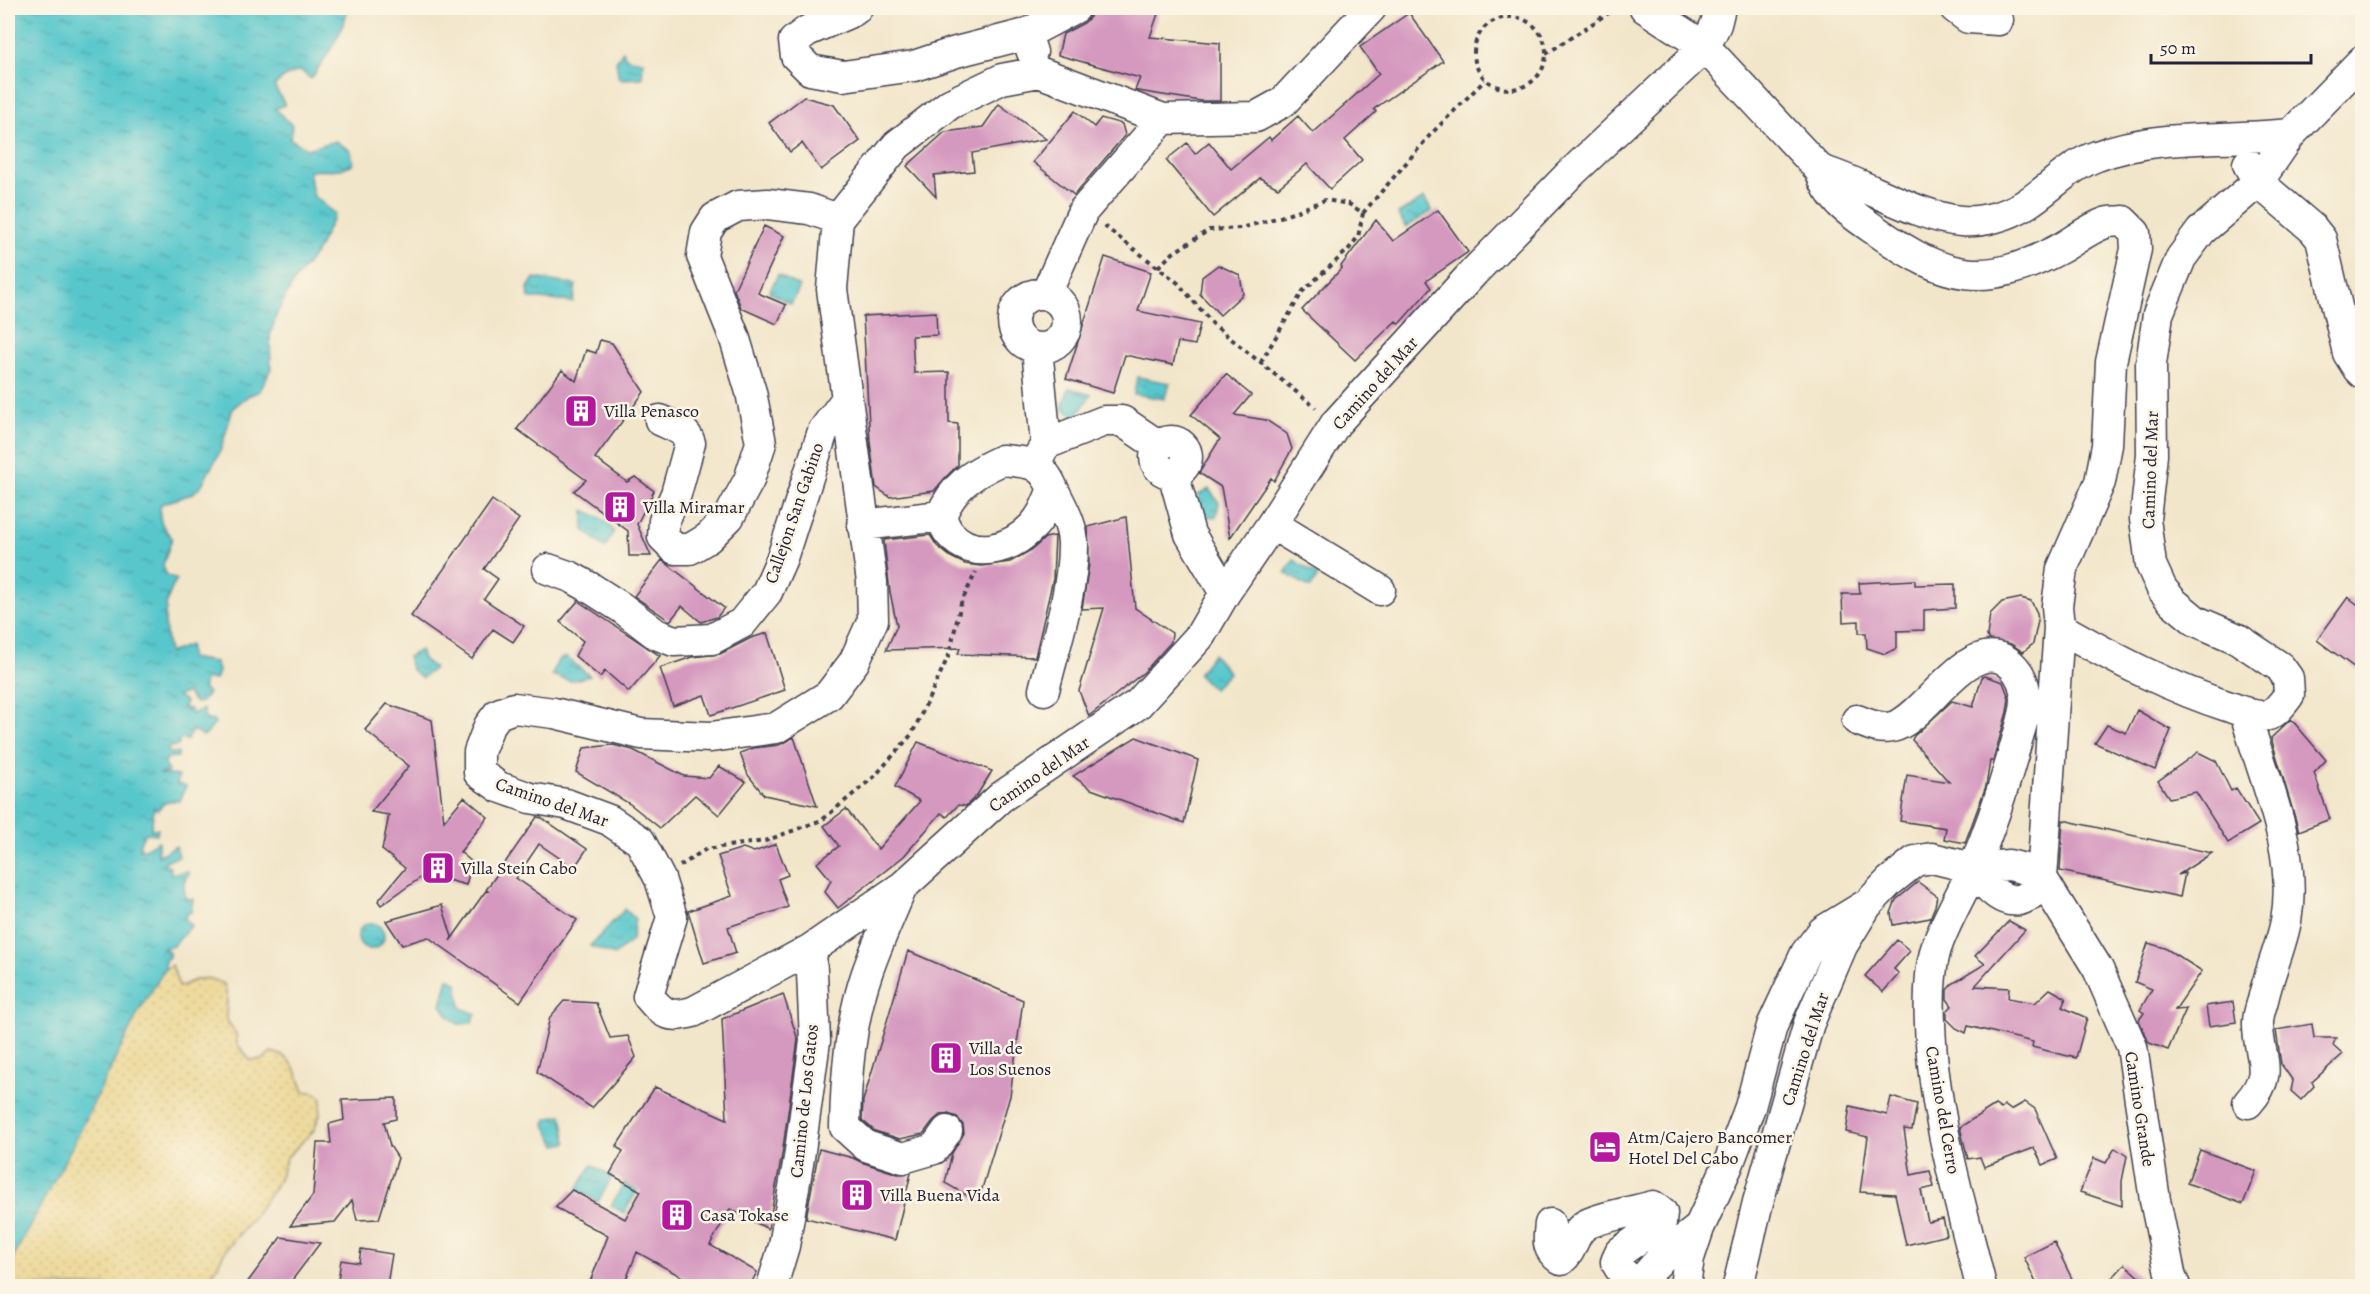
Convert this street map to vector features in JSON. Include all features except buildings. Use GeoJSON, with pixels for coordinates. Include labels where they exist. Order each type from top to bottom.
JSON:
{"type":"FeatureCollection","features":[{"type":"Feature","properties":{"kind":"street"},"geometry":{"type":"LineString","coordinates":[[857,8],[807,31],[794,41],[796,56],[810,70],[843,76],[914,66],[956,52],[1026,34],[1076,8]]}},
{"type":"Feature","properties":{"kind":"street"},"geometry":{"type":"LineString","coordinates":[[660,420],[683,431],[688,435],[690,443],[676,494],[664,521],[663,537],[675,549],[690,549],[708,538],[729,517],[749,480],[761,443],[751,392],[734,336],[702,256],[706,232],[715,218],[738,206],[768,204],[809,210],[838,219],[897,145],[950,104],[1002,79],[1039,72],[1163,119],[1256,117],[1283,102],[1371,8]]}},
{"type":"Feature","properties":{"kind":"street"},"geometry":{"type":"LineString","coordinates":[[1646,8],[1705,47],[1820,171],[1824,184],[1833,199],[1883,236],[1939,268],[1962,274],[1992,274],[2024,265],[2059,249],[2106,222],[2123,221],[2135,233],[2136,249],[2111,362],[2107,445],[2100,482],[2062,569],[2057,606],[2059,627],[2042,851],[2042,878]]}},
{"type":"Feature","properties":{"kind":"street"},"geometry":{"type":"LineString","coordinates":[[1705,47],[1716,24],[1720,8]]}},
{"type":"Feature","properties":{"kind":"street"},"geometry":{"type":"LineString","coordinates":[[1955,8],[1968,18],[1998,20]]}},
{"type":"Feature","properties":{"kind":"street"},"geometry":{"type":"LineString","coordinates":[[1026,34],[1039,72]]}},
{"type":"Feature","properties":{"kind":"street","name":"Camino del Mar"},"geometry":{"type":"LineString","coordinates":[[838,219],[832,289],[872,582],[873,620],[854,662],[829,695],[776,728],[711,737],[641,734],[554,714],[514,708],[498,714],[489,726],[479,752],[479,773],[500,787],[530,798],[566,804],[609,820],[640,841],[660,879],[672,917],[648,996],[659,1009],[675,1017],[693,1012],[811,949],[902,888],[1001,797],[1138,704],[1200,636],[1225,593],[1336,423],[1474,272],[1567,177],[1705,47]]}},
{"type":"Feature","properties":{"kind":"street","name":"Camino del Mar"},"geometry":{"type":"LineString","coordinates":[[2059,627],[2174,686],[2204,699],[2245,712],[2263,717],[2278,709],[2289,695],[2288,678],[2280,667],[2238,639],[2196,621],[2173,602],[2162,589],[2151,565],[2145,519],[2152,454],[2151,364],[2158,314],[2181,258],[2201,231],[2258,182],[2291,134],[2362,61]]}},
{"type":"Feature","properties":{"kind":"street"},"geometry":{"type":"LineString","coordinates":[[1046,294],[1083,211],[1163,119]]}},
{"type":"Feature","properties":{"kind":"street"},"geometry":{"type":"LineString","coordinates":[[1820,171],[1843,177],[1914,208],[1961,221],[1991,219],[2025,205],[2064,174],[2098,156],[2169,140],[2227,139],[2291,134]]}},
{"type":"Feature","properties":{"kind":"street"},"geometry":{"type":"LineString","coordinates":[[2227,139],[2247,160],[2258,182],[2313,229],[2321,239],[2348,353],[2361,369]]}},
{"type":"Feature","properties":{"kind":"street"},"geometry":{"type":"LineString","coordinates":[[1046,294],[1061,303],[1066,311],[1066,330],[1054,344],[1036,348],[1021,340],[1016,333],[1013,316],[1016,308],[1029,296],[1046,294]]}},
{"type":"Feature","properties":{"kind":"street"},"geometry":{"type":"LineString","coordinates":[[1036,348],[1040,454],[1053,489],[1068,518],[1073,544],[1067,592],[1044,690]]}},
{"type":"Feature","properties":{"kind":"street","name":"Callejon San Gabino"},"geometry":{"type":"LineString","coordinates":[[548,569],[580,582],[622,608],[656,634],[674,641],[712,639],[742,623],[767,592],[782,558],[823,431],[846,400]]}},
{"type":"Feature","properties":{"kind":"street"},"geometry":{"type":"LineString","coordinates":[[1053,489],[1043,513],[1033,526],[1008,545],[993,550],[976,550],[963,545],[949,533],[941,516],[947,500],[958,487],[980,470],[1002,460],[1040,454],[1104,421],[1122,422],[1159,446],[1154,455],[1156,465],[1164,471],[1173,473],[1190,534],[1225,593]]}},
{"type":"Feature","properties":{"kind":"street"},"geometry":{"type":"LineString","coordinates":[[863,525],[941,516]]}},
{"type":"Feature","properties":{"kind":"street"},"geometry":{"type":"LineString","coordinates":[[1272,524],[1380,590]]}},
{"type":"Feature","properties":{"kind":"street","name":"Camino del Cerro"},"geometry":{"type":"LineString","coordinates":[[1857,720],[1879,728],[1904,723],[1947,681],[1984,656],[2002,658],[2016,668],[2026,692],[2024,713],[2008,775],[1973,868],[1935,951],[1929,990],[1931,1054],[1943,1130],[1981,1287]]}},
{"type":"Feature","properties":{"kind":"street"},"geometry":{"type":"LineString","coordinates":[[2245,712],[2287,856],[2289,885],[2285,922],[2258,1022],[2264,1065],[2263,1082],[2259,1091],[2248,1103]]}},
{"type":"Feature","properties":{"kind":"street","name":"Camino del Mar"},"geometry":{"type":"LineString","coordinates":[[1738,1287],[1758,1202],[1809,1023],[1842,946],[1867,905],[1890,881],[1915,861],[1932,858],[1973,868],[2010,865],[2025,869],[2042,878]]}},
{"type":"Feature","properties":{"kind":"street","name":"Camino Grande"},"geometry":{"type":"LineString","coordinates":[[2042,878],[2098,969],[2132,1047],[2155,1200],[2171,1278],[2175,1287]]}},
{"type":"Feature","properties":{"kind":"street"},"geometry":{"type":"LineString","coordinates":[[902,888],[866,974],[853,1032],[846,1092],[845,1127],[866,1146],[903,1158],[934,1149],[948,1131]]}},
{"type":"Feature","properties":{"kind":"street"},"geometry":{"type":"LineString","coordinates":[[1685,1287],[1689,1258],[1699,1228],[1728,1165],[1750,1107],[1772,1026],[1806,953],[1823,931],[1867,905]]}},
{"type":"Feature","properties":{"kind":"street","name":"Camino de Los Gatos"},"geometry":{"type":"LineString","coordinates":[[771,1287],[784,1246],[800,1158],[814,1041],[811,949]]}},
{"type":"Feature","properties":{"kind":"street"},"geometry":{"type":"LineString","coordinates":[[1550,1224],[1547,1245],[1552,1254],[1561,1260],[1570,1253],[1578,1233],[1585,1224],[1653,1206],[1658,1209],[1662,1213],[1661,1223],[1620,1252],[1616,1262],[1622,1274],[1632,1280],[1643,1279],[1663,1256],[1699,1228]]}},
{"type":"Feature","properties":{"kind":"path"},"geometry":{"type":"LineString","coordinates":[[1546,54],[1616,8]]}},
{"type":"Feature","properties":{"kind":"path"},"geometry":{"type":"LineString","coordinates":[[1507,16],[1519,17],[1530,22],[1545,42],[1544,65],[1538,76],[1529,84],[1507,89],[1495,87],[1485,80],[1476,65],[1474,47],[1485,26],[1496,19],[1507,16]]}},
{"type":"Feature","properties":{"kind":"path"},"geometry":{"type":"LineString","coordinates":[[1261,362],[1303,291],[1348,250],[1358,237],[1363,213],[1431,134],[1485,80]]}},
{"type":"Feature","properties":{"kind":"path"},"geometry":{"type":"LineString","coordinates":[[1158,267],[1173,253],[1209,230],[1242,228],[1287,215],[1325,200],[1349,204],[1363,213]]}},
{"type":"Feature","properties":{"kind":"path"},"geometry":{"type":"LineString","coordinates":[[1083,211],[1178,283],[1212,324],[1336,423]]}},
{"type":"Feature","properties":{"kind":"path"},"geometry":{"type":"LineString","coordinates":[[660,879],[705,849],[765,841],[822,820],[875,776],[912,734],[949,655],[961,603],[977,568],[993,550]]}},
{"type":"Feature","properties":{"kind":"sand"},"geometry":{"type":"Polygon","coordinates":[[[172,965],[179,987],[206,978],[224,984],[227,996],[226,1019],[236,1034],[237,1044],[250,1060],[262,1060],[271,1052],[285,1057],[294,1066],[304,1092],[314,1092],[322,1098],[320,1114],[314,1130],[287,1157],[278,1182],[252,1219],[225,1251],[207,1286],[8,1286],[8,1267],[140,1009],[165,969],[172,965]]]}},
{"type":"Feature","properties":{"kind":"water"},"geometry":{"type":"Polygon","coordinates":[[[8,8],[348,8],[338,36],[311,79],[300,70],[286,76],[274,86],[285,105],[275,109],[292,125],[290,139],[307,149],[336,141],[351,151],[353,164],[341,169],[309,171],[313,195],[335,214],[317,251],[294,281],[277,313],[270,336],[271,368],[260,391],[248,396],[233,408],[220,452],[201,486],[192,494],[161,504],[161,522],[172,538],[163,565],[166,574],[177,580],[168,597],[165,615],[169,653],[190,645],[190,658],[215,662],[218,671],[215,680],[206,679],[203,688],[208,693],[202,702],[195,703],[187,693],[178,696],[186,702],[183,708],[190,709],[191,714],[204,709],[204,716],[215,723],[207,734],[203,736],[192,730],[187,740],[180,739],[178,746],[168,747],[169,753],[178,753],[178,757],[167,758],[165,764],[168,772],[159,774],[179,776],[177,784],[186,786],[180,801],[168,802],[158,810],[154,807],[151,829],[158,829],[157,834],[146,833],[140,842],[140,849],[145,849],[158,841],[158,856],[176,846],[179,857],[167,860],[163,866],[169,865],[172,874],[187,871],[189,874],[184,883],[184,889],[186,899],[193,899],[191,912],[186,914],[185,919],[191,926],[173,946],[164,948],[169,952],[169,957],[165,960],[165,969],[140,1009],[73,1145],[8,1267],[8,8]]]}},
{"type":"Feature","properties":{"kind":"water"},"geometry":{"type":"Polygon","coordinates":[[[623,51],[626,58],[643,61],[642,78],[619,79],[616,61],[623,51]]]}},
{"type":"Feature","properties":{"kind":"water"},"geometry":{"type":"Polygon","coordinates":[[[1424,198],[1432,211],[1406,227],[1398,214],[1424,198]]]}},
{"type":"Feature","properties":{"kind":"water"},"geometry":{"type":"Polygon","coordinates":[[[778,275],[800,287],[791,304],[769,292],[778,275]]]}},
{"type":"Feature","properties":{"kind":"water"},"geometry":{"type":"Polygon","coordinates":[[[534,278],[576,285],[573,302],[529,298],[528,288],[534,278]]]}},
{"type":"Feature","properties":{"kind":"water"},"geometry":{"type":"Polygon","coordinates":[[[1137,377],[1170,383],[1164,399],[1134,394],[1137,377]]]}},
{"type":"Feature","properties":{"kind":"water"},"geometry":{"type":"Polygon","coordinates":[[[1069,388],[1091,395],[1076,417],[1062,408],[1069,388]]]}},
{"type":"Feature","properties":{"kind":"water"},"geometry":{"type":"Polygon","coordinates":[[[1209,489],[1219,503],[1216,517],[1201,516],[1198,495],[1209,489]]]}},
{"type":"Feature","properties":{"kind":"water"},"geometry":{"type":"Polygon","coordinates":[[[584,510],[601,518],[614,531],[605,548],[584,530],[584,510]]]}},
{"type":"Feature","properties":{"kind":"water"},"geometry":{"type":"Polygon","coordinates":[[[1294,560],[1318,576],[1311,588],[1285,573],[1294,560]]]}},
{"type":"Feature","properties":{"kind":"water"},"geometry":{"type":"Polygon","coordinates":[[[420,650],[423,659],[434,668],[422,678],[411,669],[408,657],[420,650]]]}},
{"type":"Feature","properties":{"kind":"water"},"geometry":{"type":"Polygon","coordinates":[[[1213,654],[1229,673],[1213,689],[1198,674],[1213,654]]]}},
{"type":"Feature","properties":{"kind":"water"},"geometry":{"type":"Polygon","coordinates":[[[566,657],[590,676],[570,681],[552,675],[558,660],[566,657]]]}},
{"type":"Feature","properties":{"kind":"water"},"geometry":{"type":"Polygon","coordinates":[[[625,909],[635,919],[632,940],[614,955],[590,946],[625,909]]]}},
{"type":"Feature","properties":{"kind":"water"},"geometry":{"type":"Polygon","coordinates":[[[371,923],[380,927],[384,936],[380,945],[371,949],[362,945],[358,936],[362,927],[371,923]]]}},
{"type":"Feature","properties":{"kind":"water"},"geometry":{"type":"Polygon","coordinates":[[[448,978],[457,983],[461,1008],[476,1014],[472,1023],[458,1024],[449,1017],[441,1005],[448,978]]]}},
{"type":"Feature","properties":{"kind":"water"},"geometry":{"type":"Polygon","coordinates":[[[562,1115],[567,1143],[556,1145],[545,1125],[547,1119],[562,1115]]]}},
{"type":"Feature","properties":{"kind":"water"},"geometry":{"type":"Polygon","coordinates":[[[592,1165],[612,1177],[598,1202],[577,1189],[592,1165]]]}},
{"type":"Feature","properties":{"kind":"water"},"geometry":{"type":"Polygon","coordinates":[[[624,1183],[637,1191],[624,1213],[611,1206],[624,1183]]]}},
{"type":"Feature","properties":{"kind":"place","name":"Villa Penasco"},"geometry":{"type":"Point","coordinates":[581,411]}},
{"type":"Feature","properties":{"kind":"place","name":"Villa Miramar"},"geometry":{"type":"Point","coordinates":[620,507]}},
{"type":"Feature","properties":{"kind":"place","name":"Villa Stein Cabo"},"geometry":{"type":"Point","coordinates":[438,868]}},
{"type":"Feature","properties":{"kind":"place","name":"Villa de Los Suenos"},"geometry":{"type":"Point","coordinates":[946,1058]}},
{"type":"Feature","properties":{"kind":"place","name":"Atm/Cajero Bancomer Hotel Del Cabo"},"geometry":{"type":"Point","coordinates":[1605,1147]}},
{"type":"Feature","properties":{"kind":"place","name":"Villa Buena Vida"},"geometry":{"type":"Point","coordinates":[857,1195]}},
{"type":"Feature","properties":{"kind":"place","name":"Casa Tokase"},"geometry":{"type":"Point","coordinates":[677,1215]}}]}
